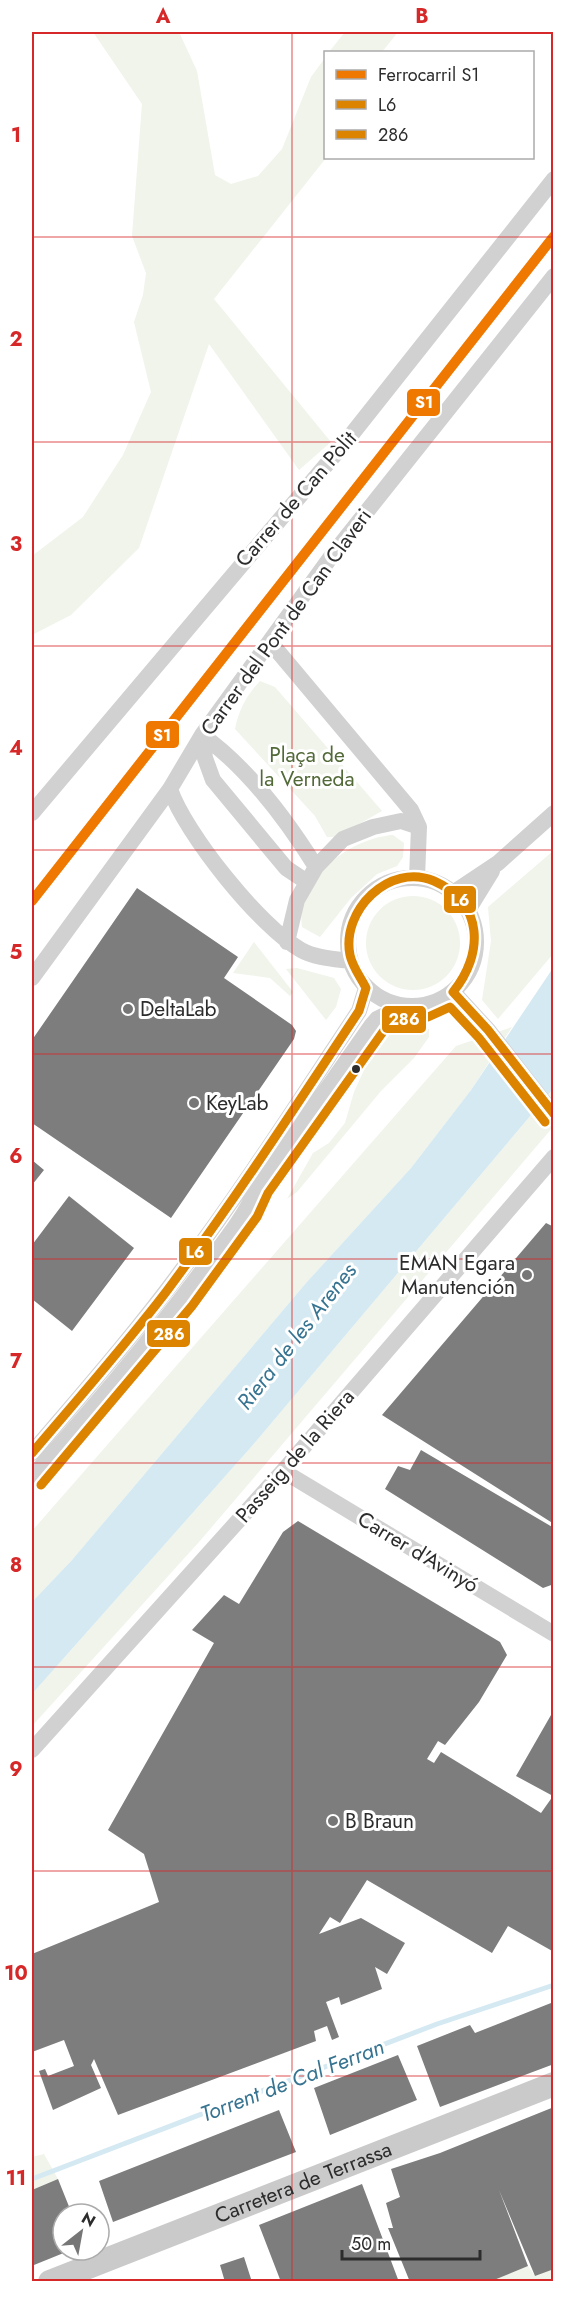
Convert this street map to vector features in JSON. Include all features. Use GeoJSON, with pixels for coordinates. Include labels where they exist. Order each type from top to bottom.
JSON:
{"type":"FeatureCollection","features":[{"type":"Feature","properties":{"kind":"street","name":"Carrer de Can Pòlit"},"geometry":{"type":"LineString","coordinates":[[32,813],[348,439],[554,179]]}},
{"type":"Feature","properties":{"kind":"street","name":"Carrer del Pont de Can Claveri"},"geometry":{"type":"LineString","coordinates":[[32,978],[170,789],[202,735],[333,554],[554,276]]}},
{"type":"Feature","properties":{"kind":"street"},"geometry":{"type":"LineString","coordinates":[[270,642],[411,810],[419,827],[417,878]]}},
{"type":"Feature","properties":{"kind":"street"},"geometry":{"type":"LineString","coordinates":[[202,735],[226,753],[240,768],[301,843],[316,867]]}},
{"type":"Feature","properties":{"kind":"street"},"geometry":{"type":"LineString","coordinates":[[202,735],[205,758],[213,780],[286,868],[307,882]]}},
{"type":"Feature","properties":{"kind":"street"},"geometry":{"type":"LineString","coordinates":[[170,789],[176,805],[214,860],[273,932],[304,952],[350,961]]}},
{"type":"Feature","properties":{"kind":"street"},"geometry":{"type":"LineString","coordinates":[[453,893],[498,863],[554,813]]}},
{"type":"Feature","properties":{"kind":"street"},"geometry":{"type":"LineString","coordinates":[[287,942],[297,900],[316,867],[342,839],[373,827],[401,821],[419,827]]}},
{"type":"Feature","properties":{"kind":"street"},"geometry":{"type":"LineString","coordinates":[[468,910],[498,863]]}},
{"type":"Feature","properties":{"kind":"street"},"geometry":{"type":"LineString","coordinates":[[417,878],[430,880],[453,893],[468,910],[476,931],[476,953],[468,975],[453,992],[425,1005],[403,1006],[384,1000],[366,988],[350,961],[348,929],[353,915],[366,896],[376,888],[397,879],[417,878]]}},
{"type":"Feature","properties":{"kind":"street"},"geometry":{"type":"LineString","coordinates":[[32,1453],[160,1299],[235,1198],[359,1011],[366,988]]}},
{"type":"Feature","properties":{"kind":"street"},"geometry":{"type":"LineString","coordinates":[[453,992],[488,1030],[554,1115]]}},
{"type":"Feature","properties":{"kind":"street"},"geometry":{"type":"LineString","coordinates":[[32,1477],[104,1396],[183,1298],[247,1210],[258,1187],[371,1026],[377,1019],[403,1006]]}},
{"type":"Feature","properties":{"kind":"street","name":"Passeig de la Riera"},"geometry":{"type":"LineString","coordinates":[[32,1750],[283,1471],[554,1157]]}},
{"type":"Feature","properties":{"kind":"street","name":"Carrer d'Avinyó"},"geometry":{"type":"LineString","coordinates":[[283,1471],[554,1634]]}},
{"type":"Feature","properties":{"kind":"street","name":"Carretera de Terrassa"},"geometry":{"type":"LineString","coordinates":[[50,2282],[554,2084]]}},
{"type":"Feature","properties":{"kind":"green space"},"geometry":{"type":"Polygon","coordinates":[[[93,32],[179,32],[197,71],[215,175],[231,184],[258,176],[282,149],[311,77],[324,59],[325,159],[214,299],[331,442],[299,470],[209,344],[139,548],[71,615],[32,635],[32,556],[83,517],[123,455],[151,392],[134,322],[143,295],[146,273],[132,236],[142,104],[93,32]]]}},
{"type":"Feature","properties":{"kind":"green space"},"geometry":{"type":"Polygon","coordinates":[[[345,32],[398,32],[383,51],[330,51],[345,32]]]}},
{"type":"Feature","properties":{"kind":"green space","name":"Plaça de la Verneda"},"geometry":{"type":"Polygon","coordinates":[[[260,681],[275,687],[382,811],[336,837],[327,837],[315,816],[235,729],[244,703],[260,681]]]}},
{"type":"Feature","properties":{"kind":"green space"},"geometry":{"type":"Polygon","coordinates":[[[393,835],[404,843],[403,857],[397,866],[377,874],[351,898],[320,937],[302,927],[302,909],[307,893],[316,878],[329,864],[360,844],[393,835]]]}},
{"type":"Feature","properties":{"kind":"green space"},"geometry":{"type":"Polygon","coordinates":[[[553,851],[553,954],[498,1019],[482,1000],[491,941],[488,907],[553,851]]]}},
{"type":"Feature","properties":{"kind":"green space"},"geometry":{"type":"Polygon","coordinates":[[[413,896],[431,900],[446,910],[456,925],[460,943],[456,961],[446,976],[431,986],[413,990],[395,986],[380,976],[370,961],[366,943],[370,925],[380,910],[395,900],[413,896]]]}},
{"type":"Feature","properties":{"kind":"green space"},"geometry":{"type":"Polygon","coordinates":[[[254,942],[293,992],[290,996],[270,978],[233,973],[254,942]]]}},
{"type":"Feature","properties":{"kind":"green space"},"geometry":{"type":"Polygon","coordinates":[[[297,968],[334,978],[341,989],[336,1007],[326,1020],[286,969],[297,968]]]}},
{"type":"Feature","properties":{"kind":"green space"},"geometry":{"type":"Polygon","coordinates":[[[512,1027],[471,1090],[411,1168],[306,1283],[72,1560],[32,1602],[32,1531],[456,1046],[512,1027]]]}},
{"type":"Feature","properties":{"kind":"green space"},"geometry":{"type":"Polygon","coordinates":[[[407,1028],[429,1029],[429,1037],[414,1058],[381,1091],[297,1192],[287,1199],[313,1153],[329,1143],[345,1123],[354,1092],[374,1048],[388,1035],[407,1028]]]}},
{"type":"Feature","properties":{"kind":"green space"},"geometry":{"type":"Polygon","coordinates":[[[553,1089],[553,1127],[199,1542],[32,1726],[32,1694],[252,1446],[553,1089]]]}},
{"type":"Feature","properties":{"kind":"green space"},"geometry":{"type":"Polygon","coordinates":[[[44,2154],[58,2179],[32,2190],[32,2157],[44,2154]]]}},
{"type":"Feature","properties":{"kind":"green space"},"geometry":{"type":"Polygon","coordinates":[[[528,2266],[535,2276],[553,2269],[553,2281],[489,2281],[528,2266]]]}},
{"type":"Feature","properties":{"kind":"water","name":"Riera de les Arenes"},"geometry":{"type":"Polygon","coordinates":[[[553,968],[553,1089],[252,1446],[32,1694],[32,1602],[72,1560],[306,1283],[411,1168],[471,1090],[553,968]]]}},
{"type":"Feature","properties":{"kind":"building"},"geometry":{"type":"Polygon","coordinates":[[[137,888],[238,957],[224,978],[292,1025],[296,1031],[294,1039],[171,1218],[32,1123],[32,1040],[137,888]]]}},
{"type":"Feature","properties":{"kind":"building"},"geometry":{"type":"Polygon","coordinates":[[[32,1160],[44,1170],[32,1185],[32,1160]]]}},
{"type":"Feature","properties":{"kind":"building"},"geometry":{"type":"Polygon","coordinates":[[[69,1196],[134,1248],[72,1331],[32,1299],[32,1245],[69,1196]]]}},
{"type":"Feature","properties":{"kind":"building"},"geometry":{"type":"Polygon","coordinates":[[[546,1223],[554,1227],[554,1524],[382,1415],[546,1223]]]}},
{"type":"Feature","properties":{"kind":"building"},"geometry":{"type":"Polygon","coordinates":[[[421,1450],[554,1528],[554,1584],[543,1588],[385,1489],[398,1466],[410,1470],[421,1450]]]}},
{"type":"Feature","properties":{"kind":"building","name":"B Braun"},"geometry":{"type":"Polygon","coordinates":[[[298,1521],[500,1642],[507,1655],[479,1702],[445,1745],[438,1741],[427,1759],[434,1763],[441,1752],[541,1813],[553,1796],[516,1776],[551,1715],[554,1717],[554,1952],[508,1926],[492,1953],[367,1880],[340,1923],[330,1917],[319,1934],[361,1918],[405,1943],[387,1974],[375,1967],[382,1989],[341,2005],[339,1997],[326,2002],[339,2037],[332,2040],[327,2026],[314,2031],[316,2041],[118,2115],[94,2059],[91,2065],[101,2088],[53,2110],[39,2071],[45,2069],[48,2076],[74,2066],[64,2040],[32,2052],[32,1954],[159,1902],[144,1854],[108,1830],[214,1643],[192,1630],[224,1595],[239,1604],[283,1532],[298,1521]]]}},
{"type":"Feature","properties":{"kind":"building"},"geometry":{"type":"Polygon","coordinates":[[[551,2003],[554,2010],[554,2064],[440,2107],[417,2046],[470,2025],[475,2033],[551,2003]]]}},
{"type":"Feature","properties":{"kind":"building"},"geometry":{"type":"Polygon","coordinates":[[[398,2055],[417,2100],[330,2135],[314,2088],[398,2055]]]}},
{"type":"Feature","properties":{"kind":"building"},"geometry":{"type":"Polygon","coordinates":[[[554,2107],[554,2269],[535,2276],[499,2190],[528,2266],[489,2282],[410,2282],[388,2228],[393,2228],[386,2203],[400,2197],[391,2169],[440,2153],[554,2107]]]}},
{"type":"Feature","properties":{"kind":"building"},"geometry":{"type":"Polygon","coordinates":[[[279,2110],[296,2152],[113,2222],[111,2202],[106,2202],[99,2181],[279,2110]]]}},
{"type":"Feature","properties":{"kind":"building"},"geometry":{"type":"Polygon","coordinates":[[[58,2179],[67,2202],[51,2202],[51,2258],[34,2265],[32,2258],[32,2190],[58,2179]]]}},
{"type":"Feature","properties":{"kind":"building"},"geometry":{"type":"Polygon","coordinates":[[[362,2184],[399,2282],[281,2282],[259,2225],[362,2184]]]}},
{"type":"Feature","properties":{"kind":"building"},"geometry":{"type":"Polygon","coordinates":[[[244,2257],[252,2282],[225,2282],[220,2265],[244,2257]]]}},
{"type":"Feature","properties":{"kind":"waterway","name":"Torrent de Cal Ferran"},"geometry":{"type":"LineString","coordinates":[[32,2179],[437,2024],[554,1985]]}},
{"type":"Feature","properties":{"kind":"rail line","name":"S1"},"geometry":{"type":"LineString","coordinates":[[32,901],[554,236]]}},
{"type":"Feature","properties":{"kind":"transit line","name":"L6"},"geometry":{"type":"LineString","coordinates":[[32,1453],[117,1354],[166,1292],[240,1188],[359,1011],[366,988],[351,959],[349,938],[353,922],[361,907],[385,884],[401,878],[417,877],[434,881],[462,902],[470,916],[474,930],[474,946],[470,962],[453,992],[488,1030],[554,1114]]}},
{"type":"Feature","properties":{"kind":"transit line","name":"286"},"geometry":{"type":"LineString","coordinates":[[41,1485],[192,1306],[257,1217],[268,1193],[385,1029],[406,1018],[428,1017],[450,1007],[479,1038],[545,1122]]}},
{"type":"Feature","properties":{"kind":"place","name":"DeltaLab"},"geometry":{"type":"Point","coordinates":[128,1009]}},
{"type":"Feature","properties":{"kind":"place","name":"KeyLab"},"geometry":{"type":"Point","coordinates":[194,1103]}},
{"type":"Feature","properties":{"kind":"place","name":"EMAN Egara Manutención"},"geometry":{"type":"Point","coordinates":[527,1275]}},
{"type":"Feature","properties":{"kind":"place","name":"B Braun"},"geometry":{"type":"Point","coordinates":[333,1821]}}]}
